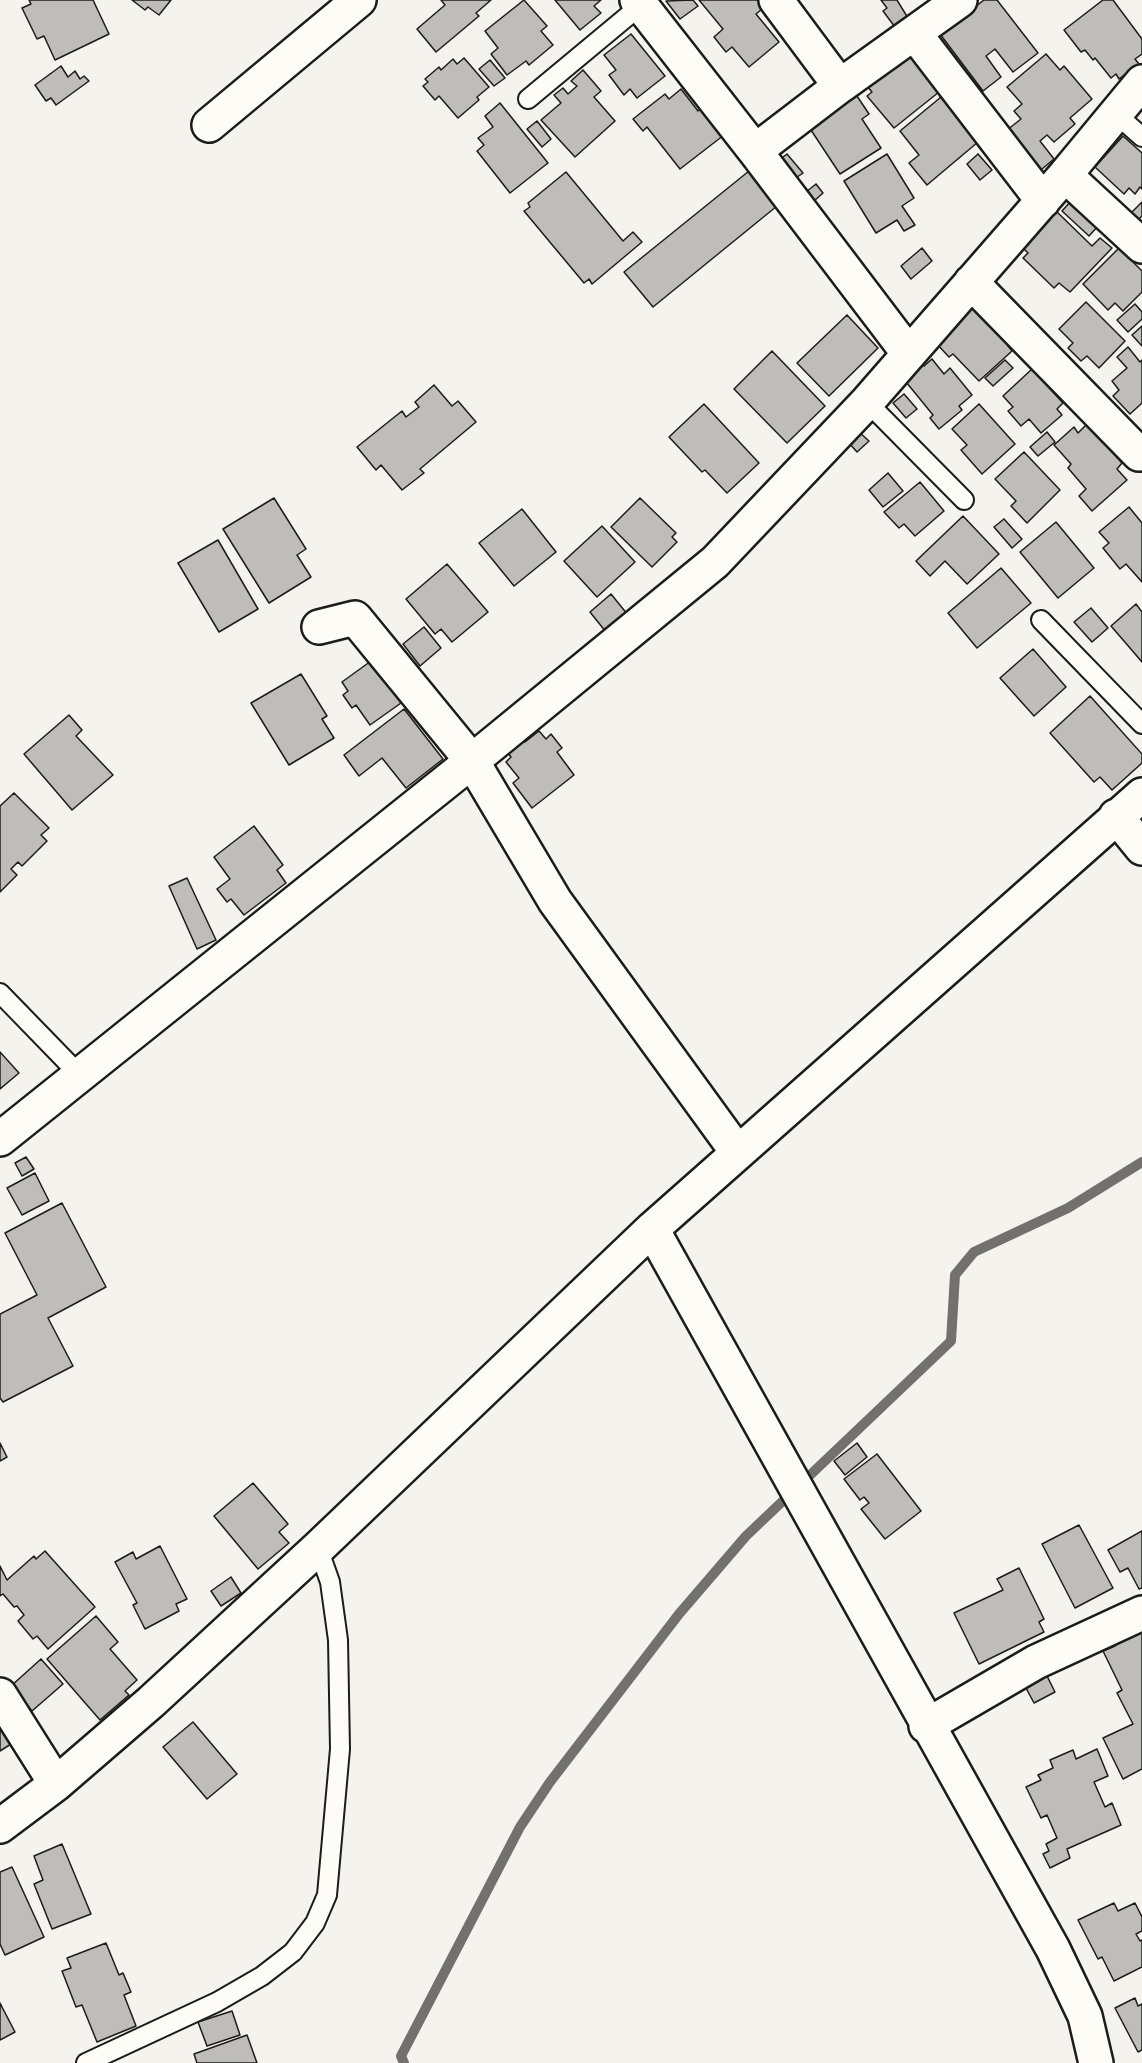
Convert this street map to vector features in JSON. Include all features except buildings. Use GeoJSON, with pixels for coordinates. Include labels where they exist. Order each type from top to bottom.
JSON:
{"type":"FeatureCollection","features":[{"type":"Feature","properties":{"kind":"street"},"geometry":{"type":"LineString","coordinates":[[209,125],[359,0]]}},
{"type":"Feature","properties":{"kind":"street"},"geometry":{"type":"LineString","coordinates":[[776,0],[840,86]]}},
{"type":"Feature","properties":{"kind":"street"},"geometry":{"type":"LineString","coordinates":[[755,151],[840,86],[960,0]]}},
{"type":"Feature","properties":{"kind":"street"},"geometry":{"type":"LineString","coordinates":[[639,2],[909,354]]}},
{"type":"Feature","properties":{"kind":"street"},"geometry":{"type":"LineString","coordinates":[[915,34],[1043,201]]}},
{"type":"Feature","properties":{"kind":"street"},"geometry":{"type":"LineString","coordinates":[[0,1139],[472,761],[715,562],[867,402],[1043,201],[1142,82]]}},
{"type":"Feature","properties":{"kind":"street"},"geometry":{"type":"LineString","coordinates":[[1065,175],[1142,246]]}},
{"type":"Feature","properties":{"kind":"street"},"geometry":{"type":"LineString","coordinates":[[971,282],[1139,454],[1142,451]]}},
{"type":"Feature","properties":{"kind":"street"},"geometry":{"type":"LineString","coordinates":[[319,627],[355,618],[472,761],[555,901],[738,1153]]}},
{"type":"Feature","properties":{"kind":"street"},"geometry":{"type":"LineString","coordinates":[[0,1826],[56,1784],[151,1702],[318,1548],[652,1229],[1142,795]]}},
{"type":"Feature","properties":{"kind":"street"},"geometry":{"type":"LineString","coordinates":[[1116,816],[1142,848]]}},
{"type":"Feature","properties":{"kind":"street"},"geometry":{"type":"LineString","coordinates":[[652,1229],[926,1726],[1053,1949],[1085,2016],[1096,2063]]}},
{"type":"Feature","properties":{"kind":"street"},"geometry":{"type":"LineString","coordinates":[[926,1726],[1036,1662],[1142,1613]]}},
{"type":"Feature","properties":{"kind":"street"},"geometry":{"type":"LineString","coordinates":[[0,1695],[56,1784]]}},
{"type":"Feature","properties":{"kind":"lane"},"geometry":{"type":"LineString","coordinates":[[528,99],[639,2]]}},
{"type":"Feature","properties":{"kind":"lane"},"geometry":{"type":"LineString","coordinates":[[1116,114],[1142,137]]}},
{"type":"Feature","properties":{"kind":"lane"},"geometry":{"type":"LineString","coordinates":[[867,402],[964,500]]}},
{"type":"Feature","properties":{"kind":"lane"},"geometry":{"type":"LineString","coordinates":[[1041,620],[1142,724]]}},
{"type":"Feature","properties":{"kind":"lane"},"geometry":{"type":"LineString","coordinates":[[0,993],[68,1063],[77,1077]]}},
{"type":"Feature","properties":{"kind":"lane"},"geometry":{"type":"LineString","coordinates":[[86,2063],[217,2002],[262,1976],[293,1952],[315,1923],[327,1895],[340,1749],[338,1640],[330,1582],[318,1548]]}},
{"type":"Feature","properties":{"kind":"waterway"},"geometry":{"type":"LineString","coordinates":[[404,2063],[401,2056],[520,1827],[550,1782],[679,1614],[746,1536],[951,1341],[955,1275],[974,1252],[1068,1208],[1142,1162]]}}]}
